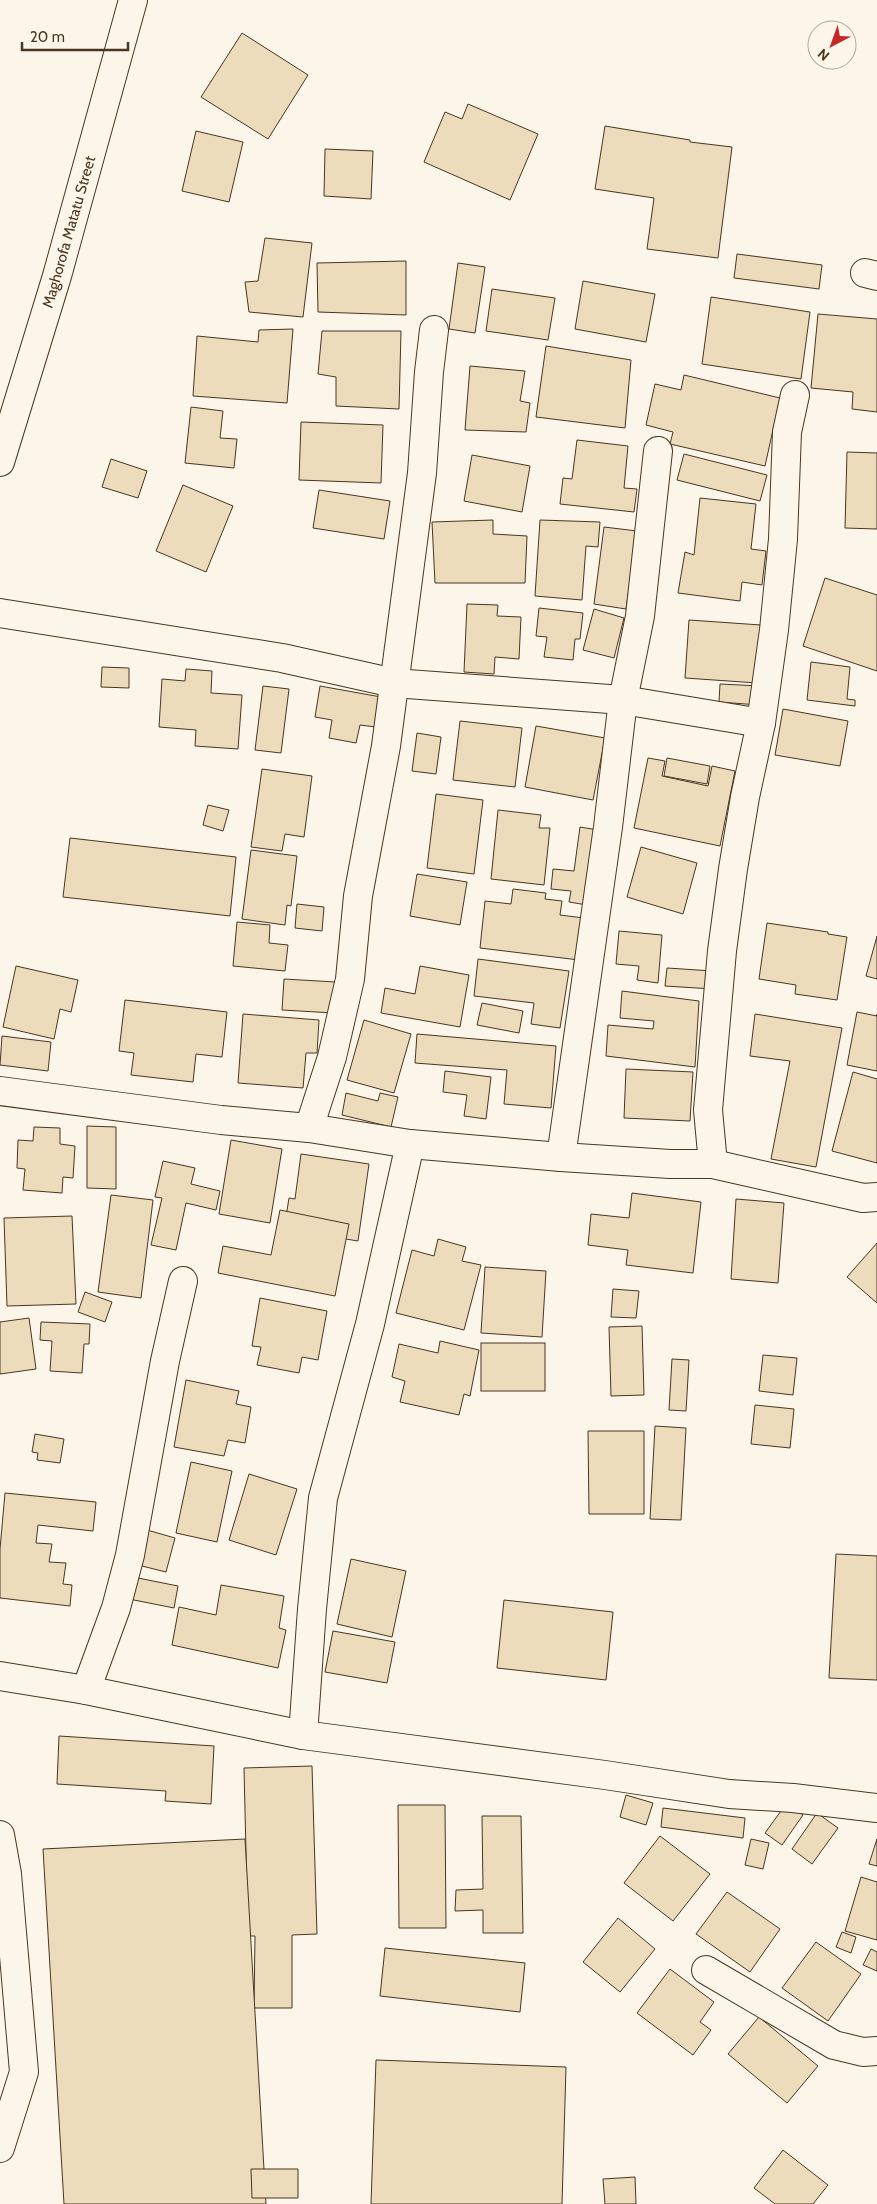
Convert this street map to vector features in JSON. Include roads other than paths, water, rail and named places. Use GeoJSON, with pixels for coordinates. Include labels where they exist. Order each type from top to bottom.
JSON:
{"type":"FeatureCollection","features":[{"type":"Feature","properties":{"kind":"street","name":"Maghorofa Matatu Street"},"geometry":{"type":"LineString","coordinates":[[0,462],[57,276],[133,0]]}},
{"type":"Feature","properties":{"kind":"street"},"geometry":{"type":"LineString","coordinates":[[309,1128],[332,1057],[350,979],[358,896],[386,746],[422,473],[428,372],[434,330]]}},
{"type":"Feature","properties":{"kind":"street"},"geometry":{"type":"LineString","coordinates":[[713,1164],[708,1110],[722,952],[732,869],[744,797],[761,723],[774,630],[783,539],[787,432],[795,395]]}},
{"type":"Feature","properties":{"kind":"street"},"geometry":{"type":"LineString","coordinates":[[561,1157],[608,827],[623,700],[640,616],[658,452]]}},
{"type":"Feature","properties":{"kind":"street"},"geometry":{"type":"LineString","coordinates":[[0,613],[282,658],[394,683],[623,700],[761,723]]}},
{"type":"Feature","properties":{"kind":"street"},"geometry":{"type":"LineString","coordinates":[[0,1091],[221,1120],[309,1128],[410,1144],[561,1157],[670,1164],[713,1164],[875,1201]]}},
{"type":"Feature","properties":{"kind":"street"},"geometry":{"type":"LineString","coordinates":[[303,1735],[312,1609],[323,1498],[370,1324],[410,1144]]}},
{"type":"Feature","properties":{"kind":"street"},"geometry":{"type":"LineString","coordinates":[[86,1690],[116,1608],[130,1555],[165,1361],[183,1281]]}},
{"type":"Feature","properties":{"kind":"street"},"geometry":{"type":"LineString","coordinates":[[0,1676],[86,1690],[303,1735],[595,1774],[728,1794],[793,1798],[877,1808]]}},
{"type":"Feature","properties":{"kind":"street"},"geometry":{"type":"LineString","coordinates":[[0,1835],[7,1874],[24,2072],[0,2148]]}},
{"type":"Feature","properties":{"kind":"street"},"geometry":{"type":"LineString","coordinates":[[706,1970],[834,2045],[863,2052],[877,2051]]}}]}
